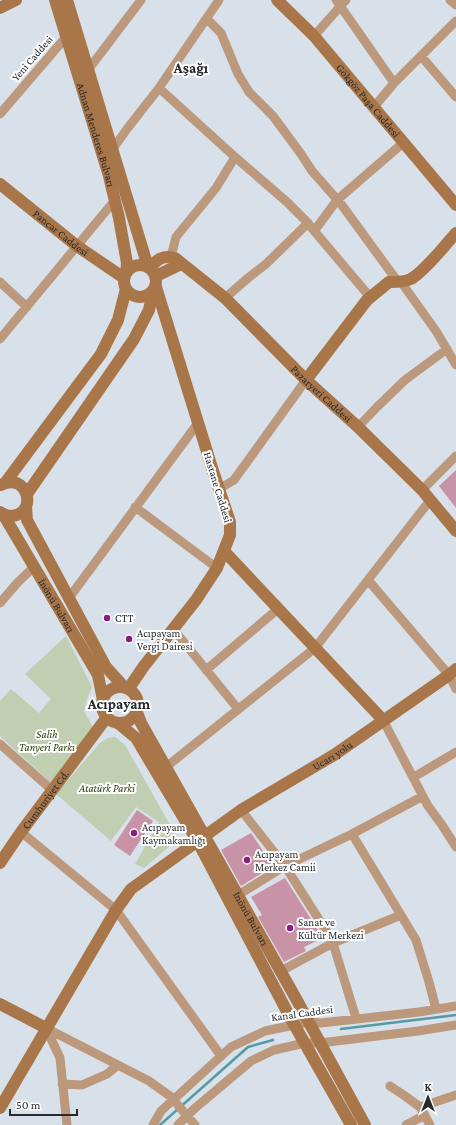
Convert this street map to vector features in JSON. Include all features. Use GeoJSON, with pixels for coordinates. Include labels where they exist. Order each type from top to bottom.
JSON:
{"type":"FeatureCollection","features":[{"type":"Feature","properties":{"kind":"street"},"geometry":{"type":"LineString","coordinates":[[0,8],[16,0]]}},
{"type":"Feature","properties":{"kind":"street","name":"Adnan Menderes Bulvarı"},"geometry":{"type":"LineString","coordinates":[[3,484],[101,354],[118,320],[127,263],[109,176],[55,0]]}},
{"type":"Feature","properties":{"kind":"street","name":"Adnan Menderes Bulvarı"},"geometry":{"type":"LineString","coordinates":[[27,494],[134,338],[149,310],[152,278],[67,0]]}},
{"type":"Feature","properties":{"kind":"street"},"geometry":{"type":"LineString","coordinates":[[88,70],[141,0]]}},
{"type":"Feature","properties":{"kind":"street"},"geometry":{"type":"LineString","coordinates":[[112,150],[160,88],[219,0]]}},
{"type":"Feature","properties":{"kind":"street","name":"Gökgöz Paşa Caddesi"},"geometry":{"type":"LineString","coordinates":[[277,0],[314,36],[456,205]]}},
{"type":"Feature","properties":{"kind":"street"},"geometry":{"type":"LineString","coordinates":[[450,0],[456,5]]}},
{"type":"Feature","properties":{"kind":"street"},"geometry":{"type":"LineString","coordinates":[[314,36],[341,2],[394,83]]}},
{"type":"Feature","properties":{"kind":"street"},"geometry":{"type":"LineString","coordinates":[[207,19],[221,33],[238,74],[249,92],[273,116],[312,171],[337,200],[399,282],[447,349],[456,365]]}},
{"type":"Feature","properties":{"kind":"street"},"geometry":{"type":"LineString","coordinates":[[374,107],[394,83],[456,21]]}},
{"type":"Feature","properties":{"kind":"street","name":"Yeni Caddesi"},"geometry":{"type":"LineString","coordinates":[[0,114],[66,37]]}},
{"type":"Feature","properties":{"kind":"street"},"geometry":{"type":"LineString","coordinates":[[421,56],[456,97]]}},
{"type":"Feature","properties":{"kind":"street"},"geometry":{"type":"LineString","coordinates":[[160,88],[235,157],[287,202],[308,223],[354,280],[370,297]]}},
{"type":"Feature","properties":{"kind":"street"},"geometry":{"type":"LineString","coordinates":[[314,230],[337,200],[403,143]]}},
{"type":"Feature","properties":{"kind":"street"},"geometry":{"type":"LineString","coordinates":[[152,278],[140,265],[135,266],[125,280],[134,296],[140,298],[145,297],[160,258],[170,257],[176,237],[216,188],[235,157]]}},
{"type":"Feature","properties":{"kind":"street","name":"Pancar Caddesi"},"geometry":{"type":"LineString","coordinates":[[0,184],[77,246],[125,280]]}},
{"type":"Feature","properties":{"kind":"street"},"geometry":{"type":"LineString","coordinates":[[0,339],[115,200]]}},
{"type":"Feature","properties":{"kind":"street"},"geometry":{"type":"LineString","coordinates":[[225,298],[266,264],[308,223]]}},
{"type":"Feature","properties":{"kind":"street"},"geometry":{"type":"LineString","coordinates":[[219,489],[234,480],[306,380],[370,297],[389,282],[399,282],[410,279],[424,267],[456,233]]}},
{"type":"Feature","properties":{"kind":"street","name":"Pazaryeri Caddesi"},"geometry":{"type":"LineString","coordinates":[[170,257],[175,258],[225,298],[306,380],[358,427],[431,499],[456,531]]}},
{"type":"Feature","properties":{"kind":"street"},"geometry":{"type":"LineString","coordinates":[[152,278],[181,264]]}},
{"type":"Feature","properties":{"kind":"street","name":"Hastane Caddesi"},"geometry":{"type":"LineString","coordinates":[[126,688],[174,630],[196,600],[217,568],[230,535],[230,522],[152,278]]}},
{"type":"Feature","properties":{"kind":"street"},"geometry":{"type":"LineString","coordinates":[[0,282],[27,306]]}},
{"type":"Feature","properties":{"kind":"street"},"geometry":{"type":"LineString","coordinates":[[358,427],[405,380],[447,349]]}},
{"type":"Feature","properties":{"kind":"street"},"geometry":{"type":"LineString","coordinates":[[69,598],[198,423]]}},
{"type":"Feature","properties":{"kind":"street"},"geometry":{"type":"LineString","coordinates":[[422,490],[456,456]]}},
{"type":"Feature","properties":{"kind":"street"},"geometry":{"type":"LineString","coordinates":[[3,484],[12,482],[18,484],[24,488],[27,494]]}},
{"type":"Feature","properties":{"kind":"street","name":"İnönü Bulvarı"},"geometry":{"type":"LineString","coordinates":[[27,494],[27,520],[106,667],[126,688]]}},
{"type":"Feature","properties":{"kind":"street"},"geometry":{"type":"LineString","coordinates":[[166,767],[316,648],[431,499]]}},
{"type":"Feature","properties":{"kind":"street"},"geometry":{"type":"LineString","coordinates":[[1,513],[9,516],[16,516],[26,507]]}},
{"type":"Feature","properties":{"kind":"street"},"geometry":{"type":"LineString","coordinates":[[136,507],[217,568]]}},
{"type":"Feature","properties":{"kind":"street","name":"İnönü Bulvarı"},"geometry":{"type":"LineString","coordinates":[[1,513],[98,676],[103,700]]}},
{"type":"Feature","properties":{"kind":"street"},"geometry":{"type":"LineString","coordinates":[[224,551],[383,720],[428,806],[456,847]]}},
{"type":"Feature","properties":{"kind":"street"},"geometry":{"type":"LineString","coordinates":[[0,603],[18,582],[34,567]]}},
{"type":"Feature","properties":{"kind":"street"},"geometry":{"type":"LineString","coordinates":[[368,580],[452,672],[456,689]]}},
{"type":"Feature","properties":{"kind":"street"},"geometry":{"type":"LineString","coordinates":[[206,670],[278,608]]}},
{"type":"Feature","properties":{"kind":"street"},"geometry":{"type":"LineString","coordinates":[[174,630],[238,709]]}},
{"type":"Feature","properties":{"kind":"street","name":"Ucarı yolu"},"geometry":{"type":"LineString","coordinates":[[0,1108],[116,910],[130,889],[241,810],[334,755],[452,672]]}},
{"type":"Feature","properties":{"kind":"street"},"geometry":{"type":"LineString","coordinates":[[118,686],[126,688],[133,692],[138,702],[137,712],[129,721],[118,723],[107,717],[102,706],[103,700],[108,691],[118,686]]}},
{"type":"Feature","properties":{"kind":"street","name":"İnönü Bulvarı"},"geometry":{"type":"LineString","coordinates":[[137,712],[141,723],[166,767],[295,1025],[351,1125]]}},
{"type":"Feature","properties":{"kind":"street","name":"Cumhuriyet Cd."},"geometry":{"type":"LineString","coordinates":[[0,863],[21,832],[107,717]]}},
{"type":"Feature","properties":{"kind":"street","name":"İnönü Bulvarı"},"geometry":{"type":"LineString","coordinates":[[118,723],[136,738],[238,895],[365,1125]]}},
{"type":"Feature","properties":{"kind":"street"},"geometry":{"type":"LineString","coordinates":[[0,744],[53,791]]}},
{"type":"Feature","properties":{"kind":"street"},"geometry":{"type":"LineString","coordinates":[[414,777],[456,752]]}},
{"type":"Feature","properties":{"kind":"street"},"geometry":{"type":"LineString","coordinates":[[238,895],[285,866],[352,834],[423,796]]}},
{"type":"Feature","properties":{"kind":"street"},"geometry":{"type":"LineString","coordinates":[[241,810],[285,866],[333,943],[356,1018]]}},
{"type":"Feature","properties":{"kind":"street"},"geometry":{"type":"LineString","coordinates":[[21,832],[116,910],[221,1056]]}},
{"type":"Feature","properties":{"kind":"street"},"geometry":{"type":"LineString","coordinates":[[352,834],[416,940],[430,982],[436,1009]]}},
{"type":"Feature","properties":{"kind":"street"},"geometry":{"type":"LineString","coordinates":[[281,971],[333,943],[401,915]]}},
{"type":"Feature","properties":{"kind":"street"},"geometry":{"type":"LineString","coordinates":[[0,1004],[149,1081],[176,1102],[194,1125]]}},
{"type":"Feature","properties":{"kind":"street","name":"Kanal Caddesi"},"geometry":{"type":"LineString","coordinates":[[153,1125],[161,1111],[176,1102],[231,1046],[265,1031],[309,1022],[322,1023],[456,1006]]}},
{"type":"Feature","properties":{"kind":"street"},"geometry":{"type":"LineString","coordinates":[[178,1125],[194,1108],[251,1061],[274,1050],[305,1043],[320,1043],[455,1027]]}},
{"type":"Feature","properties":{"kind":"street"},"geometry":{"type":"LineString","coordinates":[[46,1028],[60,1058],[67,1125]]}},
{"type":"Feature","properties":{"kind":"street"},"geometry":{"type":"LineString","coordinates":[[62,1084],[82,1085],[107,1074],[118,1065]]}},
{"type":"Feature","properties":{"kind":"street"},"geometry":{"type":"LineString","coordinates":[[390,1086],[405,1096],[422,1111],[430,1125]]}},
{"type":"Feature","properties":{"kind":"street"},"geometry":{"type":"LineString","coordinates":[[406,1125],[422,1111],[456,1095]]}},
{"type":"Feature","properties":{"kind":"green space","name":"Salih Tanyeri Parkı"},"geometry":{"type":"Polygon","coordinates":[[[66,636],[92,687],[84,711],[93,727],[51,783],[0,736],[0,701],[11,689],[39,713],[51,699],[25,674],[66,636]]]}},
{"type":"Feature","properties":{"kind":"green space","name":"Atatürk Parki"},"geometry":{"type":"Polygon","coordinates":[[[115,737],[125,745],[178,839],[144,868],[135,864],[159,822],[136,807],[111,841],[56,794],[100,743],[108,738],[115,737]]]}},
{"type":"Feature","properties":{"kind":"building"},"geometry":{"type":"Polygon","coordinates":[[[456,470],[456,508],[439,486],[456,470]]]}},
{"type":"Feature","properties":{"kind":"building","name":"Acıpayam Kaymakamlığı"},"geometry":{"type":"Polygon","coordinates":[[[137,810],[153,821],[130,856],[114,845],[137,810]]]}},
{"type":"Feature","properties":{"kind":"building","name":"Acıpayam Merkez Camii"},"geometry":{"type":"Polygon","coordinates":[[[251,833],[273,866],[241,886],[221,850],[251,833]]]}},
{"type":"Feature","properties":{"kind":"building","name":"Sanat ve Kültür Merkezi"},"geometry":{"type":"Polygon","coordinates":[[[285,878],[323,938],[304,947],[306,951],[284,962],[258,917],[262,915],[251,897],[285,878]]]}},
{"type":"Feature","properties":{"kind":"waterway"},"geometry":{"type":"LineString","coordinates":[[341,1029],[456,1015]]}},
{"type":"Feature","properties":{"kind":"waterway"},"geometry":{"type":"LineString","coordinates":[[160,1125],[248,1047],[273,1040]]}},
{"type":"Feature","properties":{"kind":"place","name":"CTT"},"geometry":{"type":"Point","coordinates":[107,618]}},
{"type":"Feature","properties":{"kind":"place","name":"Acıpayam Vergi Dairesi"},"geometry":{"type":"Point","coordinates":[129,639]}},
{"type":"Feature","properties":{"kind":"place","name":"Acıpayam Kaymakamlığı"},"geometry":{"type":"Point","coordinates":[134,833]}},
{"type":"Feature","properties":{"kind":"place","name":"Acıpayam Merkez Camii"},"geometry":{"type":"Point","coordinates":[247,860]}},
{"type":"Feature","properties":{"kind":"place","name":"Sanat ve Kültür Merkezi"},"geometry":{"type":"Point","coordinates":[290,928]}},
{"type":"Feature","properties":{"kind":"district","name":"Aşağı"},"geometry":{"type":"Point","coordinates":[191,68]}},
{"type":"Feature","properties":{"kind":"district","name":"Acıpayam"},"geometry":{"type":"Point","coordinates":[119,704]}}]}
